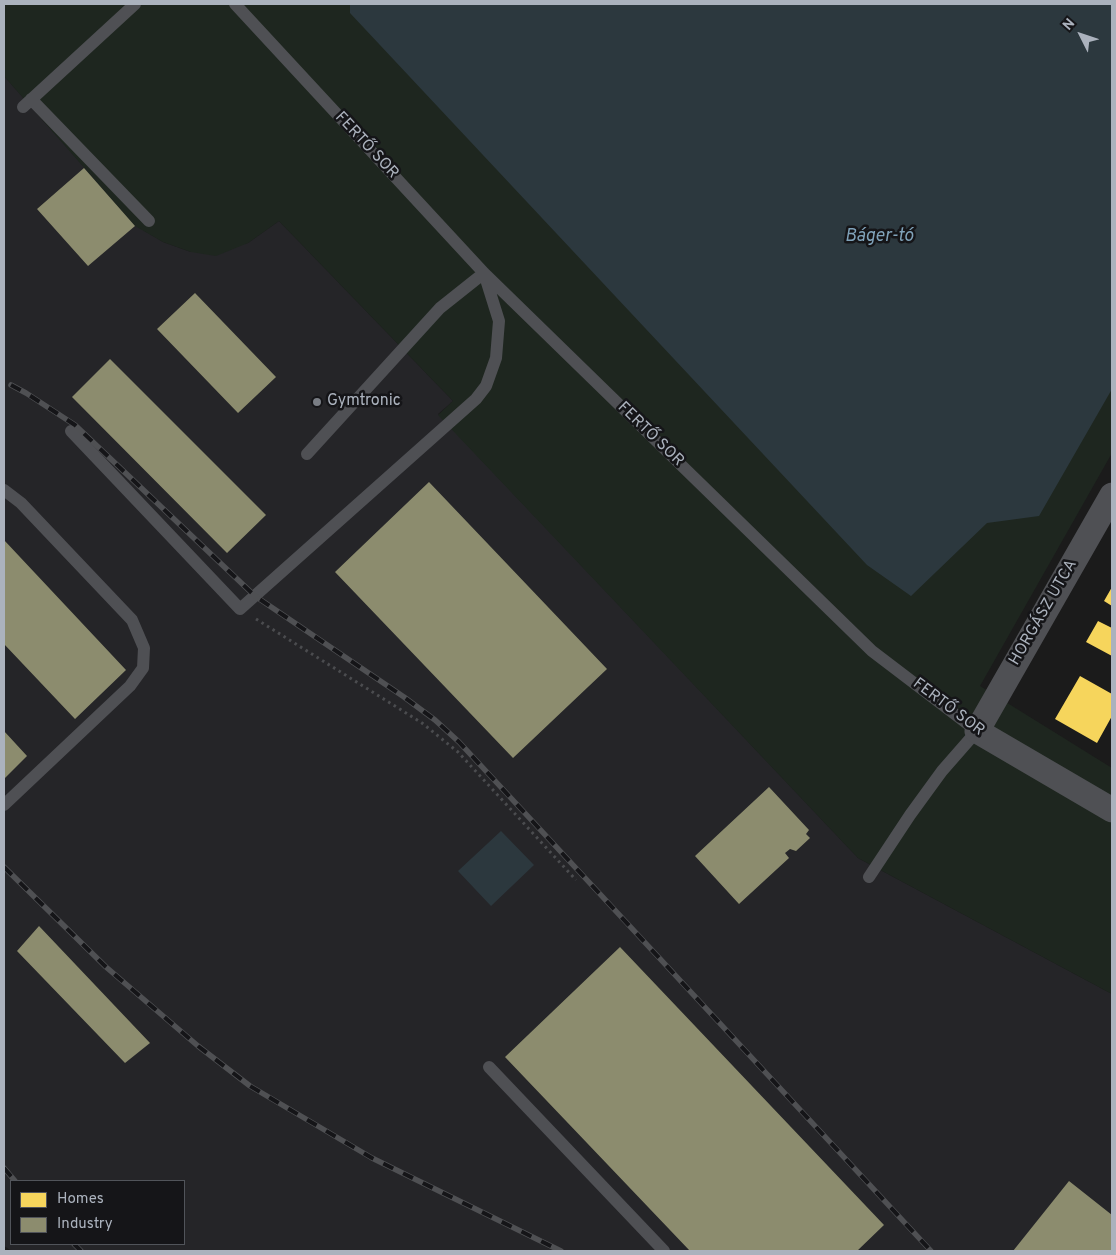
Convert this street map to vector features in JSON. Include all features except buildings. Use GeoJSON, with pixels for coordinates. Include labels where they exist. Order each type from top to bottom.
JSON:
{"type":"FeatureCollection","features":[{"type":"Feature","properties":{"kind":"street","name":"HORGÁSZ UTCA"},"geometry":{"type":"LineString","coordinates":[[976,731],[1112,495]]}},
{"type":"Feature","properties":{"kind":"street","name":"FERTŐ SOR"},"geometry":{"type":"LineString","coordinates":[[976,731],[1112,810]]}},
{"type":"Feature","properties":{"kind":"lane"},"geometry":{"type":"LineString","coordinates":[[135,4],[27,103],[149,221]]}},
{"type":"Feature","properties":{"kind":"lane","name":"FERTŐ SOR"},"geometry":{"type":"LineString","coordinates":[[235,4],[484,273],[872,651],[976,731]]}},
{"type":"Feature","properties":{"kind":"lane"},"geometry":{"type":"LineString","coordinates":[[71,431],[240,610],[476,399],[486,386],[496,358],[499,321],[484,273],[440,308],[307,454]]}},
{"type":"Feature","properties":{"kind":"lane"},"geometry":{"type":"LineString","coordinates":[[4,490],[21,503],[132,620],[144,648],[143,668],[130,686],[4,805]]}},
{"type":"Feature","properties":{"kind":"lane"},"geometry":{"type":"LineString","coordinates":[[869,877],[942,771],[976,731]]}},
{"type":"Feature","properties":{"kind":"lane"},"geometry":{"type":"LineString","coordinates":[[489,1067],[664,1251]]}},
{"type":"Feature","properties":{"kind":"path"},"geometry":{"type":"LineString","coordinates":[[240,610],[422,723],[458,752],[576,880]]}},
{"type":"Feature","properties":{"kind":"shaded area"},"geometry":{"type":"Polygon","coordinates":[[[4,4],[1112,4],[1112,453],[980,686],[1112,768],[1112,994],[858,858],[438,415],[453,401],[279,221],[248,243],[216,256],[191,252],[163,242],[135,226],[4,76],[4,4]]]}},
{"type":"Feature","properties":{"kind":"shaded area"},"geometry":{"type":"Polygon","coordinates":[[[4,76],[135,225],[163,242],[191,252],[248,243],[279,221],[453,401],[438,414],[858,858],[1112,994],[1112,1251],[12,1251],[4,1246],[4,76]]]}},
{"type":"Feature","properties":{"kind":"water","name":"Báger-tó"},"geometry":{"type":"Polygon","coordinates":[[[350,4],[1112,4],[1112,389],[1039,516],[987,523],[911,596],[867,565],[350,13],[350,4]]]}},
{"type":"Feature","properties":{"kind":"water"},"geometry":{"type":"Polygon","coordinates":[[[501,831],[534,865],[491,906],[458,871],[501,831]]]}},
{"type":"Feature","properties":{"kind":"railway"},"geometry":{"type":"LineString","coordinates":[[11,385],[75,425],[255,596],[404,697],[435,720],[459,742],[931,1251]]}},
{"type":"Feature","properties":{"kind":"railway"},"geometry":{"type":"LineString","coordinates":[[4,867],[106,967],[198,1046],[250,1086],[372,1158],[561,1251]]}},
{"type":"Feature","properties":{"kind":"railway"},"geometry":{"type":"LineString","coordinates":[[4,1168],[14,1180]]}},
{"type":"Feature","properties":{"kind":"railway"},"geometry":{"type":"LineString","coordinates":[[75,1245],[81,1251]]}},
{"type":"Feature","properties":{"kind":"place","name":"Gymtronic"},"geometry":{"type":"Point","coordinates":[317,402]}}]}
